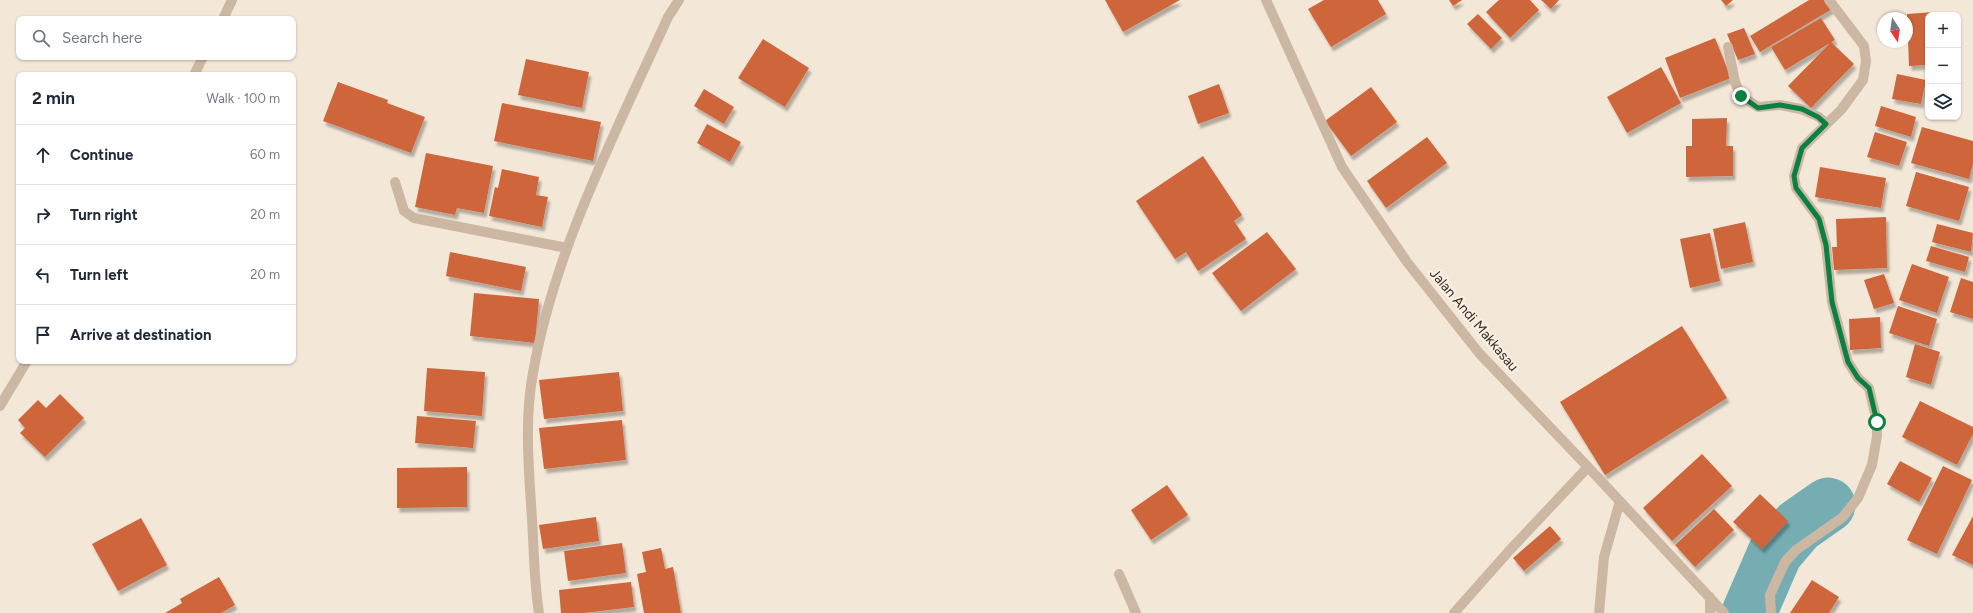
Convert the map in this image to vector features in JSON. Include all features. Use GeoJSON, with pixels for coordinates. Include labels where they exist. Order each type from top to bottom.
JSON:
{"type":"FeatureCollection","features":[{"type":"Feature","properties":{"kind":"street"},"geometry":{"type":"LineString","coordinates":[[224,16],[232,0]]}},
{"type":"Feature","properties":{"kind":"street"},"geometry":{"type":"LineString","coordinates":[[539,613],[527,446],[533,374],[545,319],[567,248],[610,146],[665,24],[679,0]]}},
{"type":"Feature","properties":{"kind":"street","name":"Jalan Andi Makkasau"},"geometry":{"type":"LineString","coordinates":[[1266,0],[1342,167],[1407,262],[1479,353],[1724,613]]}},
{"type":"Feature","properties":{"kind":"street"},"geometry":{"type":"LineString","coordinates":[[1771,613],[1770,595],[1785,562],[1796,550],[1842,517],[1858,498],[1872,465],[1877,436],[1877,422],[1869,388],[1858,378],[1848,362],[1832,302],[1826,245],[1819,219],[1796,188],[1794,176],[1802,148],[1822,121],[1841,110],[1863,80],[1866,61],[1864,46],[1829,0]]}},
{"type":"Feature","properties":{"kind":"street"},"geometry":{"type":"LineString","coordinates":[[1728,47],[1735,82],[1741,96],[1758,108],[1780,105],[1802,109],[1822,121]]}},
{"type":"Feature","properties":{"kind":"street"},"geometry":{"type":"LineString","coordinates":[[196,72],[202,60]]}},
{"type":"Feature","properties":{"kind":"street"},"geometry":{"type":"LineString","coordinates":[[395,182],[404,211],[414,218],[567,248]]}},
{"type":"Feature","properties":{"kind":"street"},"geometry":{"type":"LineString","coordinates":[[0,406],[25,364]]}},
{"type":"Feature","properties":{"kind":"street"},"geometry":{"type":"LineString","coordinates":[[1454,613],[1509,551],[1588,467]]}},
{"type":"Feature","properties":{"kind":"street"},"geometry":{"type":"LineString","coordinates":[[1599,613],[1604,557],[1620,501]]}},
{"type":"Feature","properties":{"kind":"street"},"geometry":{"type":"LineString","coordinates":[[1120,574],[1136,613]]}},
{"type":"Feature","properties":{"kind":"street"},"geometry":{"type":"LineString","coordinates":[[1710,597],[1710,613]]}},
{"type":"Feature","properties":{"kind":"building"},"geometry":{"type":"Polygon","coordinates":[[[1105,0],[1180,0],[1123,32],[1105,0]]]}},
{"type":"Feature","properties":{"kind":"building"},"geometry":{"type":"Polygon","coordinates":[[[1324,0],[1378,0],[1386,14],[1331,47],[1308,9],[1324,0]]]}},
{"type":"Feature","properties":{"kind":"building"},"geometry":{"type":"Polygon","coordinates":[[[1449,0],[1462,0],[1453,6],[1449,0]]]}},
{"type":"Feature","properties":{"kind":"building"},"geometry":{"type":"Polygon","coordinates":[[[1499,0],[1530,0],[1539,10],[1510,38],[1486,12],[1499,0]]]}},
{"type":"Feature","properties":{"kind":"building"},"geometry":{"type":"Polygon","coordinates":[[[1541,0],[1559,0],[1551,9],[1541,0]]]}},
{"type":"Feature","properties":{"kind":"building"},"geometry":{"type":"Polygon","coordinates":[[[1721,0],[1733,0],[1726,6],[1721,0]]]}},
{"type":"Feature","properties":{"kind":"building"},"geometry":{"type":"Polygon","coordinates":[[[1809,0],[1826,0],[1832,9],[1760,52],[1750,36],[1809,0]]]}},
{"type":"Feature","properties":{"kind":"building"},"geometry":{"type":"Polygon","coordinates":[[[1925,13],[1925,65],[1909,66],[1908,48],[1913,48],[1913,14],[1925,13]]]}},
{"type":"Feature","properties":{"kind":"building"},"geometry":{"type":"Polygon","coordinates":[[[1478,14],[1502,38],[1491,49],[1467,24],[1478,14]]]}},
{"type":"Feature","properties":{"kind":"building"},"geometry":{"type":"Polygon","coordinates":[[[1821,18],[1835,40],[1785,70],[1771,47],[1821,18]]]}},
{"type":"Feature","properties":{"kind":"building"},"geometry":{"type":"Polygon","coordinates":[[[1744,28],[1755,54],[1738,60],[1727,34],[1744,28]]]}},
{"type":"Feature","properties":{"kind":"building"},"geometry":{"type":"Polygon","coordinates":[[[1715,38],[1731,78],[1680,98],[1665,58],[1715,38]]]}},
{"type":"Feature","properties":{"kind":"building"},"geometry":{"type":"Polygon","coordinates":[[[763,39],[809,68],[785,107],[738,78],[763,39]]]}},
{"type":"Feature","properties":{"kind":"building"},"geometry":{"type":"Polygon","coordinates":[[[1831,42],[1854,64],[1811,108],[1788,86],[1831,42]]]}},
{"type":"Feature","properties":{"kind":"building"},"geometry":{"type":"Polygon","coordinates":[[[526,59],[589,72],[582,108],[518,95],[526,59]]]}},
{"type":"Feature","properties":{"kind":"building"},"geometry":{"type":"Polygon","coordinates":[[[1661,67],[1681,103],[1627,133],[1607,97],[1661,67]]]}},
{"type":"Feature","properties":{"kind":"building"},"geometry":{"type":"Polygon","coordinates":[[[1897,74],[1925,80],[1921,104],[1892,99],[1897,74]]]}},
{"type":"Feature","properties":{"kind":"building"},"geometry":{"type":"Polygon","coordinates":[[[338,82],[388,100],[387,103],[425,117],[411,153],[323,121],[338,82]]]}},
{"type":"Feature","properties":{"kind":"building"},"geometry":{"type":"Polygon","coordinates":[[[1219,84],[1229,113],[1198,124],[1188,96],[1219,84]]]}},
{"type":"Feature","properties":{"kind":"building"},"geometry":{"type":"Polygon","coordinates":[[[1371,87],[1397,122],[1351,156],[1325,121],[1371,87]]]}},
{"type":"Feature","properties":{"kind":"building"},"geometry":{"type":"Polygon","coordinates":[[[704,89],[734,107],[724,124],[694,106],[704,89]]]}},
{"type":"Feature","properties":{"kind":"building"},"geometry":{"type":"Polygon","coordinates":[[[502,103],[601,122],[593,161],[494,141],[502,103]]]}},
{"type":"Feature","properties":{"kind":"building"},"geometry":{"type":"Polygon","coordinates":[[[1881,106],[1916,117],[1911,137],[1875,126],[1881,106]]]}},
{"type":"Feature","properties":{"kind":"building"},"geometry":{"type":"Polygon","coordinates":[[[1727,118],[1726,146],[1733,146],[1733,176],[1686,177],[1686,146],[1692,146],[1692,119],[1727,118]]]}},
{"type":"Feature","properties":{"kind":"building"},"geometry":{"type":"Polygon","coordinates":[[[707,124],[741,142],[730,162],[697,143],[707,124]]]}},
{"type":"Feature","properties":{"kind":"building"},"geometry":{"type":"Polygon","coordinates":[[[1922,127],[1973,141],[1973,164],[1969,179],[1911,163],[1922,127]]]}},
{"type":"Feature","properties":{"kind":"building"},"geometry":{"type":"Polygon","coordinates":[[[1875,132],[1907,142],[1899,166],[1867,157],[1875,132]]]}},
{"type":"Feature","properties":{"kind":"building"},"geometry":{"type":"Polygon","coordinates":[[[1427,137],[1447,163],[1386,208],[1367,181],[1427,137]]]}},
{"type":"Feature","properties":{"kind":"building"},"geometry":{"type":"Polygon","coordinates":[[[426,153],[493,166],[484,213],[457,208],[455,215],[415,207],[426,153]]]}},
{"type":"Feature","properties":{"kind":"building"},"geometry":{"type":"Polygon","coordinates":[[[1203,156],[1242,215],[1234,221],[1246,239],[1198,271],[1186,252],[1175,259],[1136,201],[1203,156]]]}},
{"type":"Feature","properties":{"kind":"building"},"geometry":{"type":"Polygon","coordinates":[[[1820,167],[1886,178],[1881,208],[1815,197],[1820,167]]]}},
{"type":"Feature","properties":{"kind":"building"},"geometry":{"type":"Polygon","coordinates":[[[502,169],[539,177],[536,195],[548,197],[542,227],[489,216],[495,187],[498,188],[502,169]]]}},
{"type":"Feature","properties":{"kind":"building"},"geometry":{"type":"Polygon","coordinates":[[[1916,172],[1969,187],[1959,221],[1906,206],[1916,172]]]}},
{"type":"Feature","properties":{"kind":"building"},"geometry":{"type":"Polygon","coordinates":[[[1886,217],[1887,268],[1834,270],[1832,247],[1837,247],[1836,219],[1886,217]]]}},
{"type":"Feature","properties":{"kind":"building"},"geometry":{"type":"Polygon","coordinates":[[[1745,222],[1753,262],[1721,269],[1713,229],[1745,222]]]}},
{"type":"Feature","properties":{"kind":"building"},"geometry":{"type":"Polygon","coordinates":[[[1937,224],[1973,233],[1971,252],[1932,242],[1937,224]]]}},
{"type":"Feature","properties":{"kind":"building"},"geometry":{"type":"Polygon","coordinates":[[[1267,232],[1296,269],[1241,311],[1212,273],[1267,232]]]}},
{"type":"Feature","properties":{"kind":"building"},"geometry":{"type":"Polygon","coordinates":[[[1710,233],[1720,281],[1690,288],[1680,239],[1710,233]]]}},
{"type":"Feature","properties":{"kind":"building"},"geometry":{"type":"Polygon","coordinates":[[[1931,246],[1969,257],[1965,272],[1926,261],[1931,246]]]}},
{"type":"Feature","properties":{"kind":"building"},"geometry":{"type":"Polygon","coordinates":[[[450,252],[526,267],[521,291],[446,276],[450,252]]]}},
{"type":"Feature","properties":{"kind":"building"},"geometry":{"type":"Polygon","coordinates":[[[1912,264],[1949,277],[1937,313],[1899,300],[1912,264]]]}},
{"type":"Feature","properties":{"kind":"building"},"geometry":{"type":"Polygon","coordinates":[[[1884,274],[1894,303],[1874,309],[1864,280],[1884,274]]]}},
{"type":"Feature","properties":{"kind":"building"},"geometry":{"type":"Polygon","coordinates":[[[1961,278],[1973,282],[1973,319],[1950,312],[1961,278]]]}},
{"type":"Feature","properties":{"kind":"building"},"geometry":{"type":"Polygon","coordinates":[[[474,293],[539,299],[535,343],[470,336],[474,293]]]}},
{"type":"Feature","properties":{"kind":"building"},"geometry":{"type":"Polygon","coordinates":[[[1898,306],[1937,319],[1929,346],[1889,333],[1898,306]]]}},
{"type":"Feature","properties":{"kind":"building"},"geometry":{"type":"Polygon","coordinates":[[[1880,317],[1881,348],[1850,350],[1849,319],[1880,317]]]}},
{"type":"Feature","properties":{"kind":"building"},"geometry":{"type":"Polygon","coordinates":[[[1682,326],[1727,398],[1605,475],[1560,402],[1682,326]]]}},
{"type":"Feature","properties":{"kind":"building"},"geometry":{"type":"Polygon","coordinates":[[[1915,344],[1940,352],[1931,385],[1906,377],[1915,344]]]}},
{"type":"Feature","properties":{"kind":"building"},"geometry":{"type":"Polygon","coordinates":[[[427,368],[485,372],[482,416],[424,411],[427,368]]]}},
{"type":"Feature","properties":{"kind":"building"},"geometry":{"type":"Polygon","coordinates":[[[619,372],[623,411],[544,419],[539,380],[619,372]]]}},
{"type":"Feature","properties":{"kind":"building"},"geometry":{"type":"Polygon","coordinates":[[[60,394],[84,418],[45,457],[20,433],[25,428],[18,420],[38,400],[46,408],[60,394]]]}},
{"type":"Feature","properties":{"kind":"building"},"geometry":{"type":"Polygon","coordinates":[[[1920,401],[1973,427],[1973,434],[1957,465],[1902,437],[1920,401]]]}},
{"type":"Feature","properties":{"kind":"building"},"geometry":{"type":"Polygon","coordinates":[[[417,416],[476,421],[473,448],[415,443],[417,416]]]}},
{"type":"Feature","properties":{"kind":"building"},"geometry":{"type":"Polygon","coordinates":[[[622,420],[626,460],[544,469],[539,428],[622,420]]]}},
{"type":"Feature","properties":{"kind":"building"},"geometry":{"type":"Polygon","coordinates":[[[1702,454],[1732,486],[1672,541],[1643,508],[1702,454]]]}},
{"type":"Feature","properties":{"kind":"building"},"geometry":{"type":"Polygon","coordinates":[[[1900,461],[1932,478],[1919,502],[1887,484],[1900,461]]]}},
{"type":"Feature","properties":{"kind":"building"},"geometry":{"type":"Polygon","coordinates":[[[1943,466],[1972,480],[1937,554],[1907,540],[1943,466]]]}},
{"type":"Feature","properties":{"kind":"building"},"geometry":{"type":"Polygon","coordinates":[[[467,467],[467,507],[397,508],[397,468],[467,467]]]}},
{"type":"Feature","properties":{"kind":"building"},"geometry":{"type":"Polygon","coordinates":[[[1167,485],[1188,515],[1151,540],[1131,510],[1167,485]]]}},
{"type":"Feature","properties":{"kind":"building"},"geometry":{"type":"Polygon","coordinates":[[[1760,494],[1788,521],[1762,549],[1733,522],[1760,494]]]}},
{"type":"Feature","properties":{"kind":"building"},"geometry":{"type":"Polygon","coordinates":[[[1714,509],[1734,530],[1695,567],[1675,545],[1714,509]]]}},
{"type":"Feature","properties":{"kind":"building"},"geometry":{"type":"Polygon","coordinates":[[[1973,516],[1973,565],[1952,555],[1973,516]]]}},
{"type":"Feature","properties":{"kind":"building"},"geometry":{"type":"Polygon","coordinates":[[[596,517],[599,541],[543,549],[539,525],[596,517]]]}},
{"type":"Feature","properties":{"kind":"building"},"geometry":{"type":"Polygon","coordinates":[[[141,518],[167,565],[118,591],[92,544],[141,518]]]}},
{"type":"Feature","properties":{"kind":"building"},"geometry":{"type":"Polygon","coordinates":[[[1550,526],[1561,539],[1524,571],[1513,558],[1550,526]]]}},
{"type":"Feature","properties":{"kind":"building"},"geometry":{"type":"Polygon","coordinates":[[[622,543],[626,573],[568,581],[564,551],[622,543]]]}},
{"type":"Feature","properties":{"kind":"building"},"geometry":{"type":"Polygon","coordinates":[[[661,548],[665,569],[673,567],[681,613],[644,613],[637,574],[646,572],[642,552],[661,548]]]}},
{"type":"Feature","properties":{"kind":"building"},"geometry":{"type":"Polygon","coordinates":[[[219,577],[235,605],[221,613],[165,613],[182,603],[180,599],[219,577]]]}},
{"type":"Feature","properties":{"kind":"building"},"geometry":{"type":"Polygon","coordinates":[[[1812,580],[1839,597],[1829,613],[1790,613],[1812,580]]]}},
{"type":"Feature","properties":{"kind":"building"},"geometry":{"type":"Polygon","coordinates":[[[631,582],[634,607],[584,613],[561,613],[559,590],[631,582]]]}},
{"type":"Feature","properties":{"kind":"waterway"},"geometry":{"type":"LineString","coordinates":[[1749,613],[1775,553],[1798,526],[1828,505]]}},
{"type":"Feature","properties":{"kind":"route"},"geometry":{"type":"LineString","coordinates":[[1741,96],[1758,108],[1780,105],[1802,109],[1818,117],[1826,124],[1802,148],[1794,176],[1796,188],[1819,219],[1826,245],[1832,302],[1848,362],[1858,378],[1869,388],[1877,422]]}}]}
